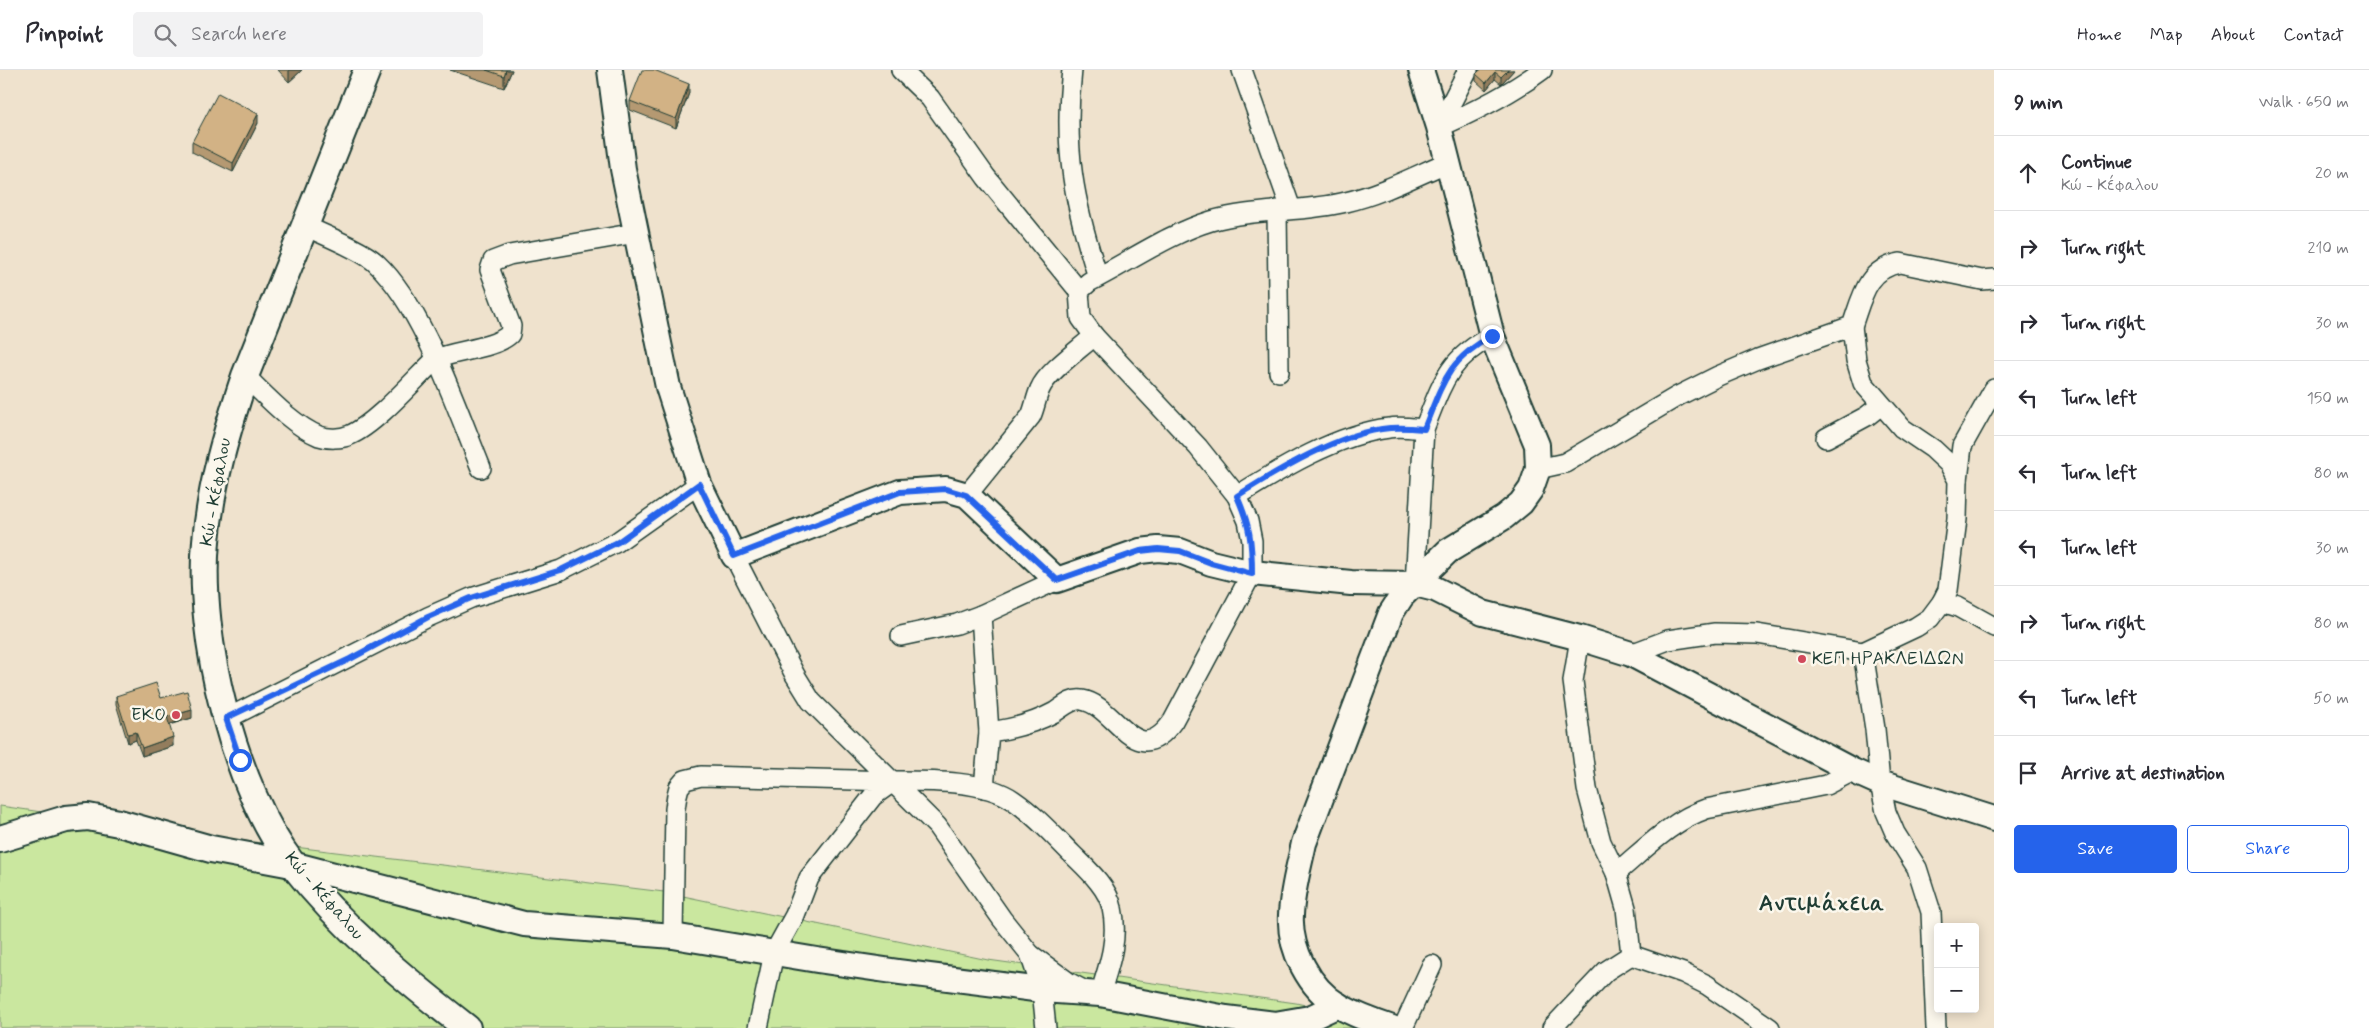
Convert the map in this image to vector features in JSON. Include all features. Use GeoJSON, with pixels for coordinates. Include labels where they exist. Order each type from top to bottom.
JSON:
{"type":"FeatureCollection","features":[{"type":"Feature","properties":{"kind":"main road","name":"Κώ - Κέφαλου"},"geometry":{"type":"LineString","coordinates":[[367,70],[245,376],[217,471],[206,542],[208,627],[226,718],[240,760],[252,789],[292,864],[328,906],[362,941],[467,1028]]}},
{"type":"Feature","properties":{"kind":"main road"},"geometry":{"type":"LineString","coordinates":[[0,839],[66,819],[88,817],[119,823],[211,849],[292,864]]}},
{"type":"Feature","properties":{"kind":"street"},"geometry":{"type":"LineString","coordinates":[[610,70],[613,106],[636,233],[668,387],[699,484],[795,675],[811,701],[857,749],[894,781],[937,826],[1002,919],[1030,954],[1068,982],[1096,994]]}},
{"type":"Feature","properties":{"kind":"street"},"geometry":{"type":"LineString","coordinates":[[901,70],[930,98],[986,177],[1079,291],[1080,318],[1094,336],[1198,447],[1237,496],[1248,521],[1252,541],[1252,574],[1164,735],[1153,741],[1141,740],[1127,733],[1092,704],[1082,700],[1069,702],[1033,723],[1014,729],[989,732]]}},
{"type":"Feature","properties":{"kind":"street"},"geometry":{"type":"LineString","coordinates":[[1072,70],[1068,106],[1073,188],[1084,233],[1098,277]]}},
{"type":"Feature","properties":{"kind":"street"},"geometry":{"type":"LineString","coordinates":[[1242,70],[1284,210],[1279,372]]}},
{"type":"Feature","properties":{"kind":"street"},"geometry":{"type":"LineString","coordinates":[[1392,1028],[1338,1005],[1317,988],[1299,956],[1294,940],[1291,916],[1296,877],[1304,843],[1391,613],[1402,596],[1448,551],[1504,518],[1521,503],[1531,489],[1538,469],[1538,445],[1492,336],[1439,127],[1422,70]]}},
{"type":"Feature","properties":{"kind":"street"},"geometry":{"type":"LineString","coordinates":[[1439,127],[1468,70]]}},
{"type":"Feature","properties":{"kind":"street"},"geometry":{"type":"LineString","coordinates":[[1439,127],[1488,106],[1523,85],[1542,70]]}},
{"type":"Feature","properties":{"kind":"street"},"geometry":{"type":"LineString","coordinates":[[1079,291],[1089,282],[1178,234],[1208,222],[1235,214],[1345,202],[1370,195],[1448,162]]}},
{"type":"Feature","properties":{"kind":"street"},"geometry":{"type":"LineString","coordinates":[[305,226],[375,261],[404,295],[436,360],[481,468]]}},
{"type":"Feature","properties":{"kind":"street"},"geometry":{"type":"LineString","coordinates":[[245,376],[278,408],[309,430],[320,436],[333,439],[350,435],[372,420],[436,360],[448,354],[497,342],[510,334],[511,326],[490,270],[492,261],[509,255],[636,233]]}},
{"type":"Feature","properties":{"kind":"street"},"geometry":{"type":"LineString","coordinates":[[1958,480],[1949,464],[1934,449],[1902,428],[1880,405],[1864,383],[1856,360],[1852,326],[1873,276],[1886,266],[1900,263],[1982,280],[1994,279]]}},
{"type":"Feature","properties":{"kind":"street"},"geometry":{"type":"LineString","coordinates":[[1538,469],[1565,463],[1678,396],[1718,376],[1758,359],[1852,326]]}},
{"type":"Feature","properties":{"kind":"street"},"geometry":{"type":"LineString","coordinates":[[966,495],[1031,416],[1040,389],[1046,379],[1094,336]]}},
{"type":"Feature","properties":{"kind":"street"},"geometry":{"type":"LineString","coordinates":[[1415,584],[1424,429],[1451,369],[1474,346],[1492,336]]}},
{"type":"Feature","properties":{"kind":"street"},"geometry":{"type":"LineString","coordinates":[[1631,654],[1668,640],[1715,633],[1757,634],[1863,652],[1916,627],[1930,618],[1948,590],[1958,519],[1958,480],[1962,446],[1994,389]]}},
{"type":"Feature","properties":{"kind":"street"},"geometry":{"type":"LineString","coordinates":[[1826,438],[1867,416],[1880,405]]}},
{"type":"Feature","properties":{"kind":"street"},"geometry":{"type":"LineString","coordinates":[[1237,496],[1297,461],[1349,438],[1390,428],[1424,429]]}},
{"type":"Feature","properties":{"kind":"street"},"geometry":{"type":"LineString","coordinates":[[226,718],[350,659],[428,617],[480,595],[561,570],[618,542],[699,484]]}},
{"type":"Feature","properties":{"kind":"street"},"geometry":{"type":"LineString","coordinates":[[734,556],[900,492],[946,489],[966,495],[1057,580]]}},
{"type":"Feature","properties":{"kind":"street"},"geometry":{"type":"LineString","coordinates":[[901,636],[957,624],[1057,580],[1140,551],[1158,549],[1180,551],[1211,563],[1252,574],[1351,583],[1415,584],[1435,589],[1483,613],[1580,638],[1631,654],[1853,771],[1880,783],[1994,819]]}},
{"type":"Feature","properties":{"kind":"street"},"geometry":{"type":"LineString","coordinates":[[1942,602],[1958,607],[1994,627]]}},
{"type":"Feature","properties":{"kind":"street"},"geometry":{"type":"LineString","coordinates":[[981,615],[989,732],[984,788]]}},
{"type":"Feature","properties":{"kind":"street"},"geometry":{"type":"LineString","coordinates":[[1580,638],[1573,681],[1587,788],[1601,842],[1616,873],[1626,908],[1631,955]]}},
{"type":"Feature","properties":{"kind":"street"},"geometry":{"type":"LineString","coordinates":[[1863,652],[1875,729],[1880,783],[1886,812],[1901,845],[1917,868],[1931,912],[1936,1028]]}},
{"type":"Feature","properties":{"kind":"street"},"geometry":{"type":"LineString","coordinates":[[1616,873],[1675,824],[1692,814],[1706,809],[1826,785],[1853,771]]}},
{"type":"Feature","properties":{"kind":"street"},"geometry":{"type":"LineString","coordinates":[[673,936],[675,809],[679,787],[686,780],[701,776],[894,781],[940,780],[984,788],[1011,798],[1040,821],[1102,888],[1112,906],[1114,946],[1096,994]]}},
{"type":"Feature","properties":{"kind":"street"},"geometry":{"type":"LineString","coordinates":[[758,1028],[774,953],[795,915],[809,878],[873,796],[894,781]]}},
{"type":"Feature","properties":{"kind":"street"},"geometry":{"type":"LineString","coordinates":[[292,864],[524,924],[673,936],[774,953],[1042,990],[1096,994],[1275,1026],[1310,1018],[1338,1005]]}},
{"type":"Feature","properties":{"kind":"street"},"geometry":{"type":"LineString","coordinates":[[1030,954],[1042,990],[1046,1028]]}},
{"type":"Feature","properties":{"kind":"street"},"geometry":{"type":"LineString","coordinates":[[1552,1028],[1606,971],[1631,955]]}},
{"type":"Feature","properties":{"kind":"street"},"geometry":{"type":"LineString","coordinates":[[1631,955],[1683,973],[1707,984],[1770,1028]]}},
{"type":"Feature","properties":{"kind":"street"},"geometry":{"type":"LineString","coordinates":[[1402,1028],[1432,965]]}},
{"type":"Feature","properties":{"kind":"green space"},"geometry":{"type":"Polygon","coordinates":[[[0,806],[229,839],[664,892],[988,960],[1296,1003],[1412,1028],[0,1028],[0,806]]]}},
{"type":"Feature","properties":{"kind":"building"},"geometry":{"type":"Polygon","coordinates":[[[486,70],[506,70],[504,76],[486,70]]]}},
{"type":"Feature","properties":{"kind":"building"},"geometry":{"type":"Polygon","coordinates":[[[642,70],[654,70],[689,84],[676,119],[630,101],[642,70]]]}},
{"type":"Feature","properties":{"kind":"building"},"geometry":{"type":"Polygon","coordinates":[[[1480,70],[1508,70],[1501,77],[1495,72],[1486,83],[1476,74],[1480,70]]]}},
{"type":"Feature","properties":{"kind":"building"},"geometry":{"type":"Polygon","coordinates":[[[218,93],[258,114],[233,163],[192,142],[218,93]]]}},
{"type":"Feature","properties":{"kind":"building"},"geometry":{"type":"Polygon","coordinates":[[[156,683],[161,698],[187,691],[192,710],[167,717],[173,737],[142,748],[136,732],[128,734],[116,696],[156,683]]]}},
{"type":"Feature","properties":{"kind":"place","name":"ΚΕΠ ΗΡΑΚΛΕΙΔΩΝ"},"geometry":{"type":"Point","coordinates":[1802,659]}},
{"type":"Feature","properties":{"kind":"place","name":"EKO"},"geometry":{"type":"Point","coordinates":[176,715]}},
{"type":"Feature","properties":{"kind":"district","name":"Αντιμάχεια"},"geometry":{"type":"Point","coordinates":[1822,904]}},
{"type":"Feature","properties":{"kind":"route"},"geometry":{"type":"LineString","coordinates":[[240,760],[226,718],[350,659],[428,617],[471,598],[514,583],[561,570],[618,542],[699,484],[734,556],[900,492],[946,489],[966,495],[1057,580],[1140,551],[1158,549],[1180,551],[1229,569],[1252,574],[1252,541],[1248,521],[1237,496],[1297,461],[1349,438],[1390,428],[1424,429],[1444,380],[1451,369],[1460,357],[1474,346],[1492,336]]}}]}
